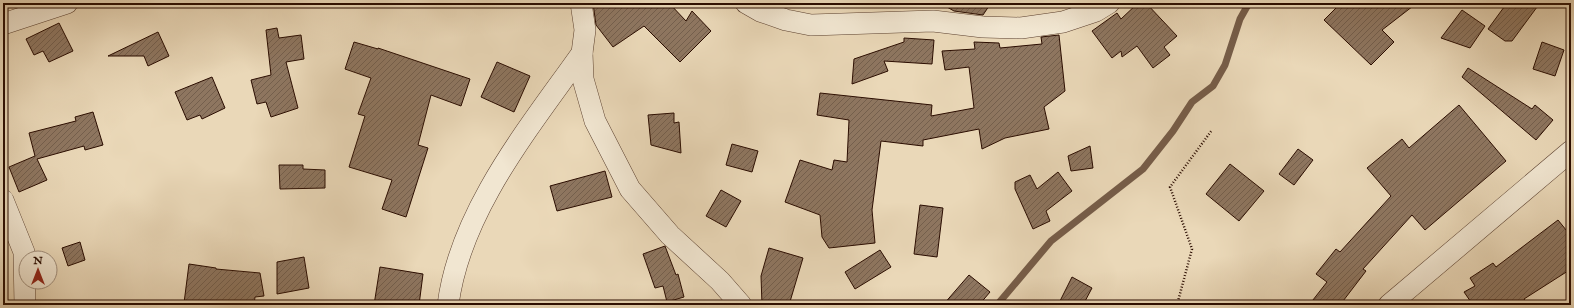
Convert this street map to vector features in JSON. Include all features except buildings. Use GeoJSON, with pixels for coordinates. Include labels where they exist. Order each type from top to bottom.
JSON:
{"type":"FeatureCollection","features":[{"type":"Feature","properties":{"kind":"street"},"geometry":{"type":"LineString","coordinates":[[3,24],[67,3]]}},
{"type":"Feature","properties":{"kind":"street"},"geometry":{"type":"LineString","coordinates":[[581,3],[585,30],[582,53],[583,79],[595,121],[630,189],[670,235],[720,281],[741,305]]}},
{"type":"Feature","properties":{"kind":"street"},"geometry":{"type":"LineString","coordinates":[[746,3],[786,20],[812,24],[933,21],[983,27],[1021,28],[1063,22],[1096,11],[1109,3]]}},
{"type":"Feature","properties":{"kind":"street"},"geometry":{"type":"LineString","coordinates":[[448,305],[450,286],[465,239],[502,166],[582,53]]}},
{"type":"Feature","properties":{"kind":"street"},"geometry":{"type":"LineString","coordinates":[[1389,305],[1571,151]]}},
{"type":"Feature","properties":{"kind":"street"},"geometry":{"type":"LineString","coordinates":[[3,200],[24,252],[25,305]]}},
{"type":"Feature","properties":{"kind":"path"},"geometry":{"type":"LineString","coordinates":[[1177,305],[1192,250],[1170,187],[1212,130]]}},
{"type":"Feature","properties":{"kind":"waterway"},"geometry":{"type":"LineString","coordinates":[[997,305],[1051,241],[1143,169],[1173,131],[1192,102],[1213,86],[1225,65],[1240,19],[1249,3]]}}]}
